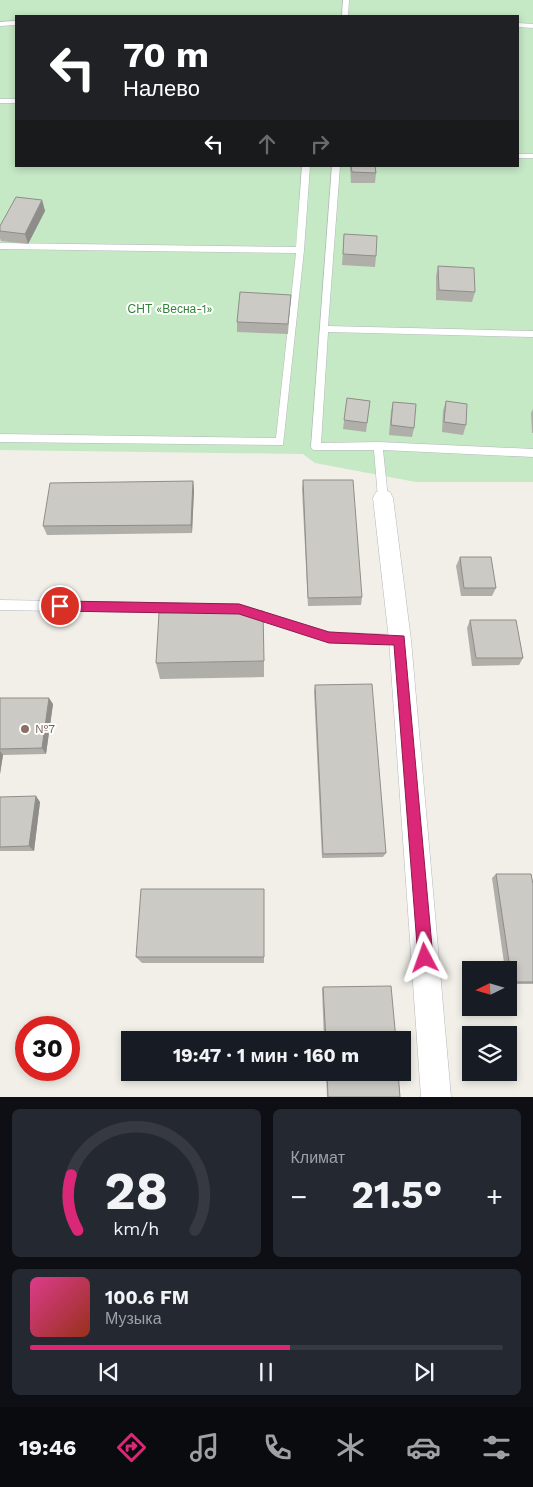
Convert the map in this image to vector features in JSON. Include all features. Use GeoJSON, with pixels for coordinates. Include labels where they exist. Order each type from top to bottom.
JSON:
{"type":"FeatureCollection","features":[{"type":"Feature","properties":{"kind":"street"},"geometry":{"type":"LineString","coordinates":[[383,498],[400,640],[436,1097]]}},
{"type":"Feature","properties":{"kind":"lane"},"geometry":{"type":"LineString","coordinates":[[345,15],[346,0]]}},
{"type":"Feature","properties":{"kind":"lane"},"geometry":{"type":"LineString","coordinates":[[0,24],[15,23]]}},
{"type":"Feature","properties":{"kind":"lane"},"geometry":{"type":"LineString","coordinates":[[519,25],[533,26]]}},
{"type":"Feature","properties":{"kind":"lane"},"geometry":{"type":"LineString","coordinates":[[0,101],[15,101]]}},
{"type":"Feature","properties":{"kind":"lane"},"geometry":{"type":"LineString","coordinates":[[519,156],[533,156]]}},
{"type":"Feature","properties":{"kind":"lane"},"geometry":{"type":"LineString","coordinates":[[0,438],[280,442],[300,250],[306,167]]}},
{"type":"Feature","properties":{"kind":"lane"},"geometry":{"type":"LineString","coordinates":[[336,167],[316,447],[378,446],[533,453]]}},
{"type":"Feature","properties":{"kind":"lane"},"geometry":{"type":"LineString","coordinates":[[0,246],[300,250]]}},
{"type":"Feature","properties":{"kind":"lane"},"geometry":{"type":"LineString","coordinates":[[324,329],[533,334]]}},
{"type":"Feature","properties":{"kind":"lane"},"geometry":{"type":"LineString","coordinates":[[378,446],[383,498]]}},
{"type":"Feature","properties":{"kind":"lane"},"geometry":{"type":"LineString","coordinates":[[0,605],[239,609],[329,637],[400,640]]}},
{"type":"Feature","properties":{"kind":"green space","name":"СНТ «Весна-1»"},"geometry":{"type":"Polygon","coordinates":[[[0,0],[533,0],[533,482],[416,482],[315,463],[303,454],[0,450],[0,0]]]}},
{"type":"Feature","properties":{"kind":"building"},"geometry":{"type":"Polygon","coordinates":[[[351,167],[375,167],[376,173],[352,172],[351,167]]]}},
{"type":"Feature","properties":{"kind":"building"},"geometry":{"type":"Polygon","coordinates":[[[16,197],[42,200],[25,234],[0,231],[0,226],[16,197]]]}},
{"type":"Feature","properties":{"kind":"building"},"geometry":{"type":"Polygon","coordinates":[[[344,234],[377,236],[376,256],[343,254],[344,234]]]}},
{"type":"Feature","properties":{"kind":"building"},"geometry":{"type":"Polygon","coordinates":[[[438,266],[474,268],[475,292],[439,290],[438,266]]]}},
{"type":"Feature","properties":{"kind":"building"},"geometry":{"type":"Polygon","coordinates":[[[240,292],[291,295],[288,324],[237,322],[240,292]]]}},
{"type":"Feature","properties":{"kind":"building"},"geometry":{"type":"Polygon","coordinates":[[[347,398],[370,401],[367,423],[344,420],[347,398]]]}},
{"type":"Feature","properties":{"kind":"building"},"geometry":{"type":"Polygon","coordinates":[[[446,401],[467,404],[466,425],[444,422],[446,401]]]}},
{"type":"Feature","properties":{"kind":"building"},"geometry":{"type":"Polygon","coordinates":[[[393,402],[416,404],[414,428],[391,425],[393,402]]]}},
{"type":"Feature","properties":{"kind":"building"},"geometry":{"type":"Polygon","coordinates":[[[303,480],[353,480],[362,597],[308,598],[303,480]]]}},
{"type":"Feature","properties":{"kind":"building"},"geometry":{"type":"Polygon","coordinates":[[[193,481],[191,525],[43,526],[50,483],[193,481]]]}},
{"type":"Feature","properties":{"kind":"building"},"geometry":{"type":"Polygon","coordinates":[[[460,557],[491,557],[496,588],[464,588],[460,557]]]}},
{"type":"Feature","properties":{"kind":"building"},"geometry":{"type":"Polygon","coordinates":[[[263,611],[264,661],[156,663],[159,613],[263,611]]]}},
{"type":"Feature","properties":{"kind":"building"},"geometry":{"type":"Polygon","coordinates":[[[470,620],[516,620],[523,658],[476,658],[470,620]]]}},
{"type":"Feature","properties":{"kind":"building"},"geometry":{"type":"Polygon","coordinates":[[[372,684],[386,853],[323,854],[315,685],[372,684]]]}},
{"type":"Feature","properties":{"kind":"building","name":"№7"},"geometry":{"type":"Polygon","coordinates":[[[0,698],[49,698],[42,748],[0,749],[0,698]]]}},
{"type":"Feature","properties":{"kind":"building"},"geometry":{"type":"Polygon","coordinates":[[[36,796],[29,846],[0,847],[0,797],[36,796]]]}},
{"type":"Feature","properties":{"kind":"building"},"geometry":{"type":"Polygon","coordinates":[[[496,874],[531,874],[533,884],[533,982],[518,982],[518,961],[509,961],[496,874]]]}},
{"type":"Feature","properties":{"kind":"building"},"geometry":{"type":"Polygon","coordinates":[[[141,889],[264,889],[264,957],[136,957],[141,889]]]}},
{"type":"Feature","properties":{"kind":"building"},"geometry":{"type":"Polygon","coordinates":[[[391,986],[395,1031],[325,1031],[323,987],[391,986]]]}},
{"type":"Feature","properties":{"kind":"building"},"geometry":{"type":"Polygon","coordinates":[[[327,1081],[399,1081],[400,1097],[328,1097],[327,1081]]]}},
{"type":"Feature","properties":{"kind":"place","name":"№7"},"geometry":{"type":"Point","coordinates":[25,729]}},
{"type":"Feature","properties":{"kind":"route"},"geometry":{"type":"LineString","coordinates":[[60,606],[239,609],[329,637],[400,640],[425,958]]}}]}
